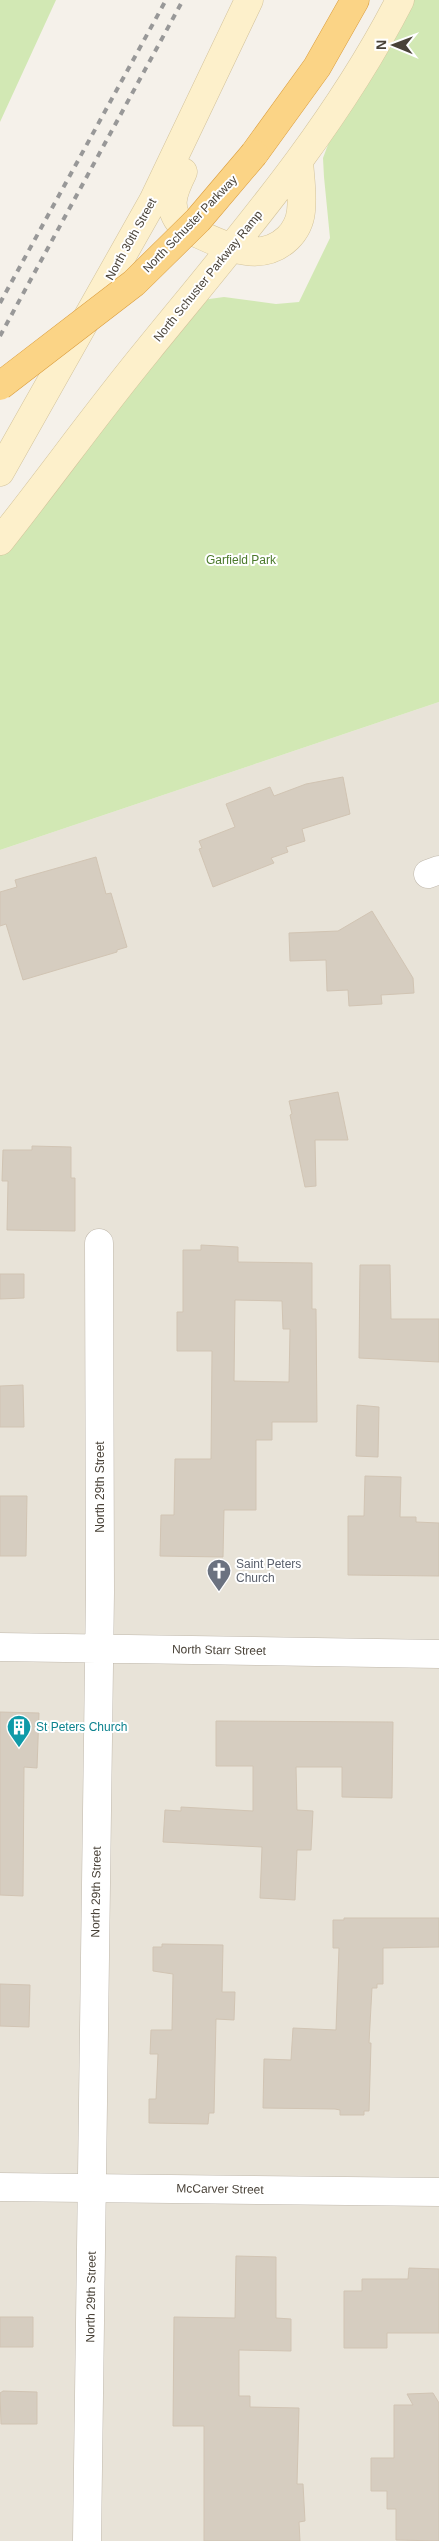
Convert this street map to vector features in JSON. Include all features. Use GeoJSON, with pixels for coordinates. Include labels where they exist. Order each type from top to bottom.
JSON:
{"type":"FeatureCollection","features":[{"type":"Feature","properties":{"kind":"highway","name":"North Schuster Parkway"},"geometry":{"type":"LineString","coordinates":[[0,386],[134,283],[198,220],[254,154],[317,67],[355,0]]}},
{"type":"Feature","properties":{"kind":"main road","name":"North 30th Street"},"geometry":{"type":"LineString","coordinates":[[0,472],[153,201],[249,0]]}},
{"type":"Feature","properties":{"kind":"main road"},"geometry":{"type":"LineString","coordinates":[[260,0],[255,26],[172,197],[174,214],[185,228],[248,252],[264,252],[280,245],[292,234],[301,214],[299,161]]}},
{"type":"Feature","properties":{"kind":"main road","name":"North Schuster Parkway Ramp"},"geometry":{"type":"LineString","coordinates":[[0,541],[130,372],[299,161],[342,102],[376,46],[400,0]]}},
{"type":"Feature","properties":{"kind":"street","name":"North 29th Street"},"geometry":{"type":"LineString","coordinates":[[87,2541],[99,1649],[99,1243]]}},
{"type":"Feature","properties":{"kind":"street","name":"North Starr Street"},"geometry":{"type":"LineString","coordinates":[[0,1647],[439,1654]]}},
{"type":"Feature","properties":{"kind":"street","name":"McCarver Street"},"geometry":{"type":"LineString","coordinates":[[0,2187],[439,2192]]}},
{"type":"Feature","properties":{"kind":"shaded area"},"geometry":{"type":"Polygon","coordinates":[[[439,702],[439,2541],[0,2541],[0,850],[439,702]]]}},
{"type":"Feature","properties":{"kind":"green space"},"geometry":{"type":"Polygon","coordinates":[[[0,0],[56,0],[0,122],[0,0]]]}},
{"type":"Feature","properties":{"kind":"green space","name":"Garfield Park"},"geometry":{"type":"Polygon","coordinates":[[[413,0],[439,0],[439,702],[0,850],[0,550],[202,300],[224,297],[276,304],[299,302],[330,238],[323,158],[329,142],[413,0]]]}},
{"type":"Feature","properties":{"kind":"building"},"geometry":{"type":"Polygon","coordinates":[[[343,777],[350,814],[302,829],[305,841],[286,847],[288,852],[271,858],[274,863],[213,887],[199,849],[202,848],[199,841],[235,827],[226,804],[270,787],[274,796],[306,784],[343,777]]]}},
{"type":"Feature","properties":{"kind":"building"},"geometry":{"type":"Polygon","coordinates":[[[96,857],[106,894],[111,893],[127,947],[117,950],[117,952],[23,980],[6,924],[0,926],[0,892],[17,887],[15,880],[96,857]]]}},
{"type":"Feature","properties":{"kind":"building"},"geometry":{"type":"Polygon","coordinates":[[[372,911],[413,978],[414,993],[381,995],[382,1004],[349,1006],[348,990],[327,991],[326,960],[290,961],[289,933],[338,931],[372,911]]]}},
{"type":"Feature","properties":{"kind":"building"},"geometry":{"type":"Polygon","coordinates":[[[338,1092],[348,1140],[315,1140],[316,1186],[305,1187],[290,1115],[292,1114],[289,1101],[338,1092]]]}},
{"type":"Feature","properties":{"kind":"building"},"geometry":{"type":"Polygon","coordinates":[[[32,1146],[71,1147],[71,1178],[75,1178],[75,1231],[7,1230],[8,1181],[2,1181],[3,1150],[32,1150],[32,1146]]]}},
{"type":"Feature","properties":{"kind":"building"},"geometry":{"type":"Polygon","coordinates":[[[201,1245],[238,1247],[238,1262],[312,1263],[312,1309],[316,1309],[317,1422],[272,1422],[272,1440],[256,1440],[256,1510],[224,1510],[223,1557],[160,1556],[161,1515],[174,1515],[175,1459],[211,1459],[212,1351],[177,1351],[177,1312],[183,1312],[183,1250],[201,1250],[201,1245]],[[235,1300],[234,1381],[289,1382],[290,1329],[283,1329],[282,1301],[235,1300]]]}},
{"type":"Feature","properties":{"kind":"building"},"geometry":{"type":"Polygon","coordinates":[[[360,1265],[390,1265],[391,1319],[439,1319],[439,1362],[359,1358],[360,1265]]]}},
{"type":"Feature","properties":{"kind":"building"},"geometry":{"type":"Polygon","coordinates":[[[0,1274],[24,1274],[24,1298],[0,1299],[0,1274]]]}},
{"type":"Feature","properties":{"kind":"building"},"geometry":{"type":"Polygon","coordinates":[[[23,1385],[24,1427],[0,1427],[0,1386],[23,1385]]]}},
{"type":"Feature","properties":{"kind":"building"},"geometry":{"type":"Polygon","coordinates":[[[357,1405],[379,1407],[378,1457],[356,1456],[357,1405]]]}},
{"type":"Feature","properties":{"kind":"building"},"geometry":{"type":"Polygon","coordinates":[[[365,1476],[401,1477],[400,1517],[416,1517],[416,1522],[439,1523],[439,1576],[348,1575],[348,1516],[364,1516],[365,1476]]]}},
{"type":"Feature","properties":{"kind":"building"},"geometry":{"type":"Polygon","coordinates":[[[0,1496],[27,1496],[26,1556],[0,1556],[0,1496]]]}},
{"type":"Feature","properties":{"kind":"building"},"geometry":{"type":"Polygon","coordinates":[[[0,1712],[39,1713],[37,1768],[24,1767],[23,1896],[0,1895],[0,1712]]]}},
{"type":"Feature","properties":{"kind":"building"},"geometry":{"type":"Polygon","coordinates":[[[216,1721],[393,1722],[392,1798],[342,1797],[342,1767],[296,1767],[297,1810],[313,1811],[311,1850],[297,1850],[295,1900],[260,1898],[262,1847],[163,1842],[165,1810],[181,1811],[181,1807],[253,1811],[253,1766],[216,1766],[216,1721]]]}},
{"type":"Feature","properties":{"kind":"building"},"geometry":{"type":"Polygon","coordinates":[[[344,1918],[439,1918],[439,1947],[383,1948],[383,1984],[377,1984],[377,1988],[372,1988],[369,2043],[371,2043],[369,2111],[364,2111],[364,2115],[340,2115],[340,2110],[335,2109],[263,2108],[264,2059],[291,2060],[293,2028],[336,2030],[339,1948],[333,1948],[333,1920],[344,1920],[344,1918]]]}},
{"type":"Feature","properties":{"kind":"building"},"geometry":{"type":"Polygon","coordinates":[[[162,1944],[223,1945],[222,1992],[235,1992],[234,2020],[216,2019],[214,2113],[209,2113],[208,2124],[149,2123],[149,2099],[156,2099],[158,2054],[150,2054],[151,2030],[172,2030],[173,1974],[153,1971],[153,1947],[162,1947],[162,1944]]]}},
{"type":"Feature","properties":{"kind":"building"},"geometry":{"type":"Polygon","coordinates":[[[0,1984],[30,1985],[29,2027],[0,2026],[0,1984]]]}},
{"type":"Feature","properties":{"kind":"building"},"geometry":{"type":"Polygon","coordinates":[[[236,2256],[276,2257],[276,2318],[291,2319],[291,2351],[239,2350],[239,2396],[250,2396],[250,2407],[299,2408],[297,2484],[303,2484],[305,2521],[299,2522],[300,2541],[204,2541],[204,2426],[173,2426],[174,2317],[235,2318],[236,2256]]]}},
{"type":"Feature","properties":{"kind":"building"},"geometry":{"type":"Polygon","coordinates":[[[409,2268],[439,2269],[439,2333],[387,2333],[387,2348],[344,2348],[344,2291],[362,2291],[362,2279],[408,2279],[409,2268]]]}},
{"type":"Feature","properties":{"kind":"building"},"geometry":{"type":"Polygon","coordinates":[[[0,2317],[33,2317],[33,2347],[0,2347],[0,2317]]]}},
{"type":"Feature","properties":{"kind":"building"},"geometry":{"type":"Polygon","coordinates":[[[3,2391],[37,2392],[37,2424],[1,2424],[0,2393],[3,2391]]]}},
{"type":"Feature","properties":{"kind":"building"},"geometry":{"type":"Polygon","coordinates":[[[433,2393],[439,2403],[439,2541],[396,2540],[396,2509],[387,2509],[387,2491],[371,2491],[371,2458],[394,2458],[394,2405],[413,2405],[407,2394],[433,2393]]]}},
{"type":"Feature","properties":{"kind":"railway"},"geometry":{"type":"LineString","coordinates":[[0,303],[166,0]]}},
{"type":"Feature","properties":{"kind":"railway"},"geometry":{"type":"LineString","coordinates":[[0,336],[183,0]]}},
{"type":"Feature","properties":{"kind":"place","name":"Saint Peters Church"},"geometry":{"type":"Point","coordinates":[219,1592]}},
{"type":"Feature","properties":{"kind":"place","name":"St Peters Church"},"geometry":{"type":"Point","coordinates":[19,1748]}}]}
